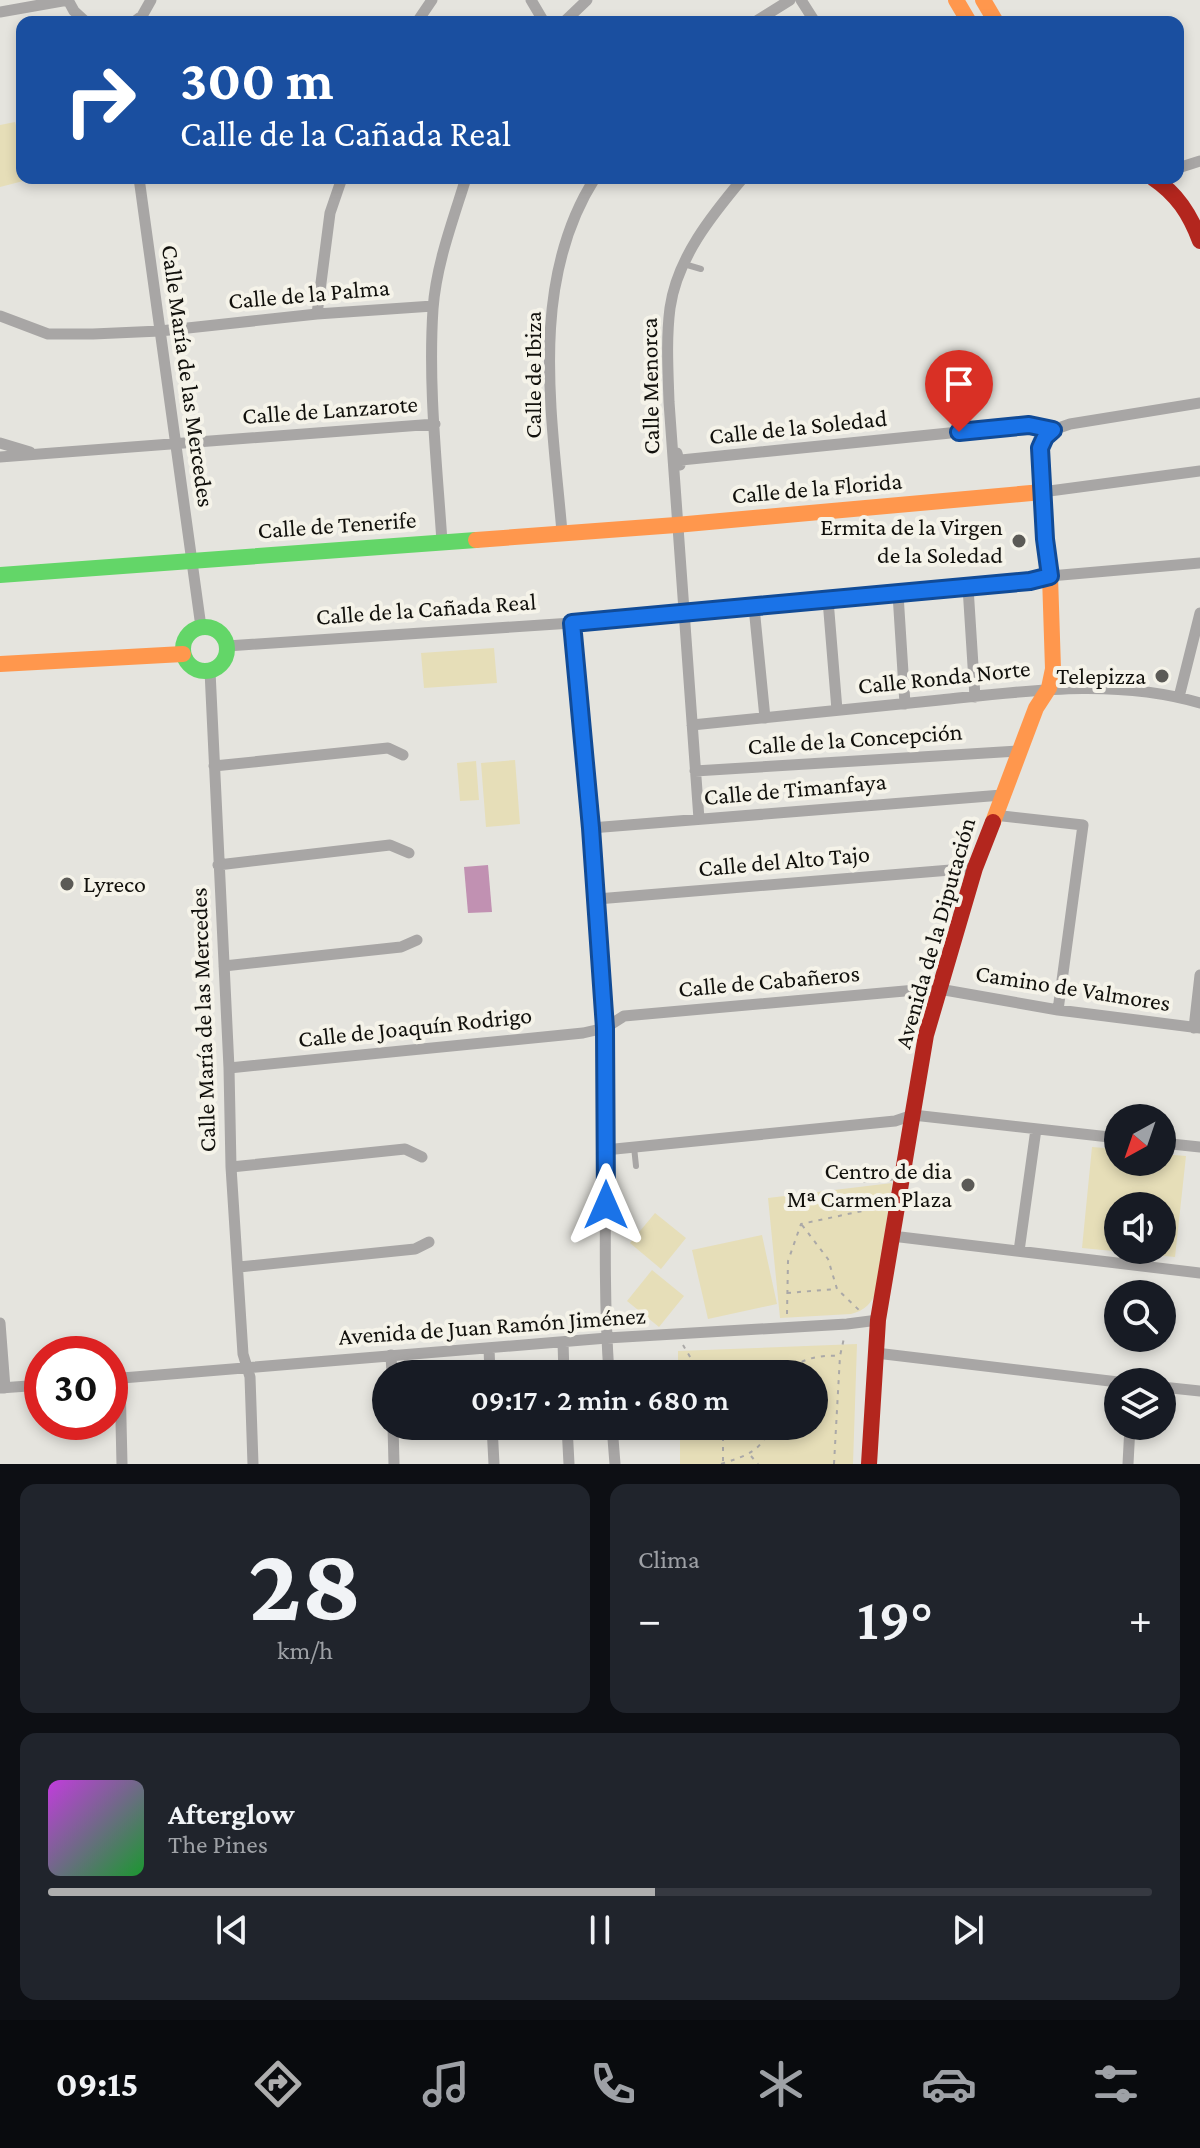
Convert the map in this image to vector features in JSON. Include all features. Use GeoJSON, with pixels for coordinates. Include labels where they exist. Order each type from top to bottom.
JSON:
{"type":"FeatureCollection","features":[{"type":"Feature","properties":{"kind":"street"},"geometry":{"type":"LineString","coordinates":[[0,12],[68,0]]}},
{"type":"Feature","properties":{"kind":"street"},"geometry":{"type":"LineString","coordinates":[[570,16],[587,0]]}},
{"type":"Feature","properties":{"kind":"street"},"geometry":{"type":"LineString","coordinates":[[765,16],[790,0]]}},
{"type":"Feature","properties":{"kind":"street","name":"Calle María de las Mercedes"},"geometry":{"type":"LineString","coordinates":[[140,184],[201,627]]}},
{"type":"Feature","properties":{"kind":"street"},"geometry":{"type":"LineString","coordinates":[[317,314],[330,213],[340,184]]}},
{"type":"Feature","properties":{"kind":"street"},"geometry":{"type":"LineString","coordinates":[[442,542],[435,424],[433,306],[446,242],[464,184]]}},
{"type":"Feature","properties":{"kind":"street","name":"Calle de Ibiza"},"geometry":{"type":"LineString","coordinates":[[562,532],[550,391],[550,325],[562,256],[574,218],[592,184]]}},
{"type":"Feature","properties":{"kind":"street","name":"Calle Menorca"},"geometry":{"type":"LineString","coordinates":[[699,819],[676,525],[667,356],[670,305],[684,264],[717,209],[738,184]]}},
{"type":"Feature","properties":{"kind":"street"},"geometry":{"type":"LineString","coordinates":[[1160,184],[1174,195],[1198,230]]}},
{"type":"Feature","properties":{"kind":"street","name":"Calle de la Palma"},"geometry":{"type":"LineString","coordinates":[[0,316],[48,334],[160,331],[317,314],[433,306]]}},
{"type":"Feature","properties":{"kind":"street","name":"Calle de la Soledad"},"geometry":{"type":"LineString","coordinates":[[672,454],[678,452],[680,465],[681,460],[1029,425],[1053,430],[1070,424],[1200,403]]}},
{"type":"Feature","properties":{"kind":"street","name":"Calle de Lanzarote"},"geometry":{"type":"LineString","coordinates":[[0,457],[435,424]]}},
{"type":"Feature","properties":{"kind":"street","name":"Avenida de la Diputación"},"geometry":{"type":"LineString","coordinates":[[869,1464],[876,1353],[874,1320],[892,1236],[926,1035],[975,868],[1018,751],[1036,708],[1049,688],[1053,669],[1050,576],[1040,448],[1053,430]]}},
{"type":"Feature","properties":{"kind":"street","name":"Calle de Lanzarote"},"geometry":{"type":"LineString","coordinates":[[0,443],[37,454]]}},
{"type":"Feature","properties":{"kind":"street","name":"Calle de la Florida"},"geometry":{"type":"LineString","coordinates":[[676,525],[1042,492],[1200,471]]}},
{"type":"Feature","properties":{"kind":"street","name":"Calle de Tenerife"},"geometry":{"type":"LineString","coordinates":[[0,575],[676,525]]}},
{"type":"Feature","properties":{"kind":"street","name":"Calle de la Cañada Real"},"geometry":{"type":"LineString","coordinates":[[227,646],[683,614],[1200,563]]}},
{"type":"Feature","properties":{"kind":"street"},"geometry":{"type":"LineString","coordinates":[[968,587],[975,697]]}},
{"type":"Feature","properties":{"kind":"street"},"geometry":{"type":"LineString","coordinates":[[898,594],[905,704]]}},
{"type":"Feature","properties":{"kind":"street"},"geometry":{"type":"LineString","coordinates":[[828,600],[837,710]]}},
{"type":"Feature","properties":{"kind":"street"},"geometry":{"type":"LineString","coordinates":[[754,607],[765,718]]}},
{"type":"Feature","properties":{"kind":"street"},"geometry":{"type":"LineString","coordinates":[[1179,697],[1200,613]]}},
{"type":"Feature","properties":{"kind":"street"},"geometry":{"type":"LineString","coordinates":[[572,623],[597,899],[605,1028],[608,1360]]}},
{"type":"Feature","properties":{"kind":"street"},"geometry":{"type":"LineString","coordinates":[[201,627],[218,631],[227,646],[226,657],[220,666],[210,671],[192,668],[183,654],[184,642],[190,632],[201,627]]}},
{"type":"Feature","properties":{"kind":"street"},"geometry":{"type":"LineString","coordinates":[[0,664],[183,654]]}},
{"type":"Feature","properties":{"kind":"street","name":"Calle María de las Mercedes"},"geometry":{"type":"LineString","coordinates":[[210,671],[231,1167],[243,1354],[251,1396],[253,1464]]}},
{"type":"Feature","properties":{"kind":"street","name":"Calle Ronda Norte"},"geometry":{"type":"LineString","coordinates":[[692,725],[1049,688],[1128,691],[1179,697],[1200,703]]}},
{"type":"Feature","properties":{"kind":"street"},"geometry":{"type":"LineString","coordinates":[[214,766],[388,748],[403,755]]}},
{"type":"Feature","properties":{"kind":"street","name":"Calle de la Concepción"},"geometry":{"type":"LineString","coordinates":[[695,771],[1018,751]]}},
{"type":"Feature","properties":{"kind":"street","name":"Calle de Timanfaya"},"geometry":{"type":"LineString","coordinates":[[591,828],[1002,795]]}},
{"type":"Feature","properties":{"kind":"street"},"geometry":{"type":"LineString","coordinates":[[994,815],[1083,825],[1058,1010]]}},
{"type":"Feature","properties":{"kind":"street"},"geometry":{"type":"LineString","coordinates":[[218,865],[390,845],[409,853]]}},
{"type":"Feature","properties":{"kind":"street","name":"Calle del Alto Tajo"},"geometry":{"type":"LineString","coordinates":[[597,899],[975,868]]}},
{"type":"Feature","properties":{"kind":"street"},"geometry":{"type":"LineString","coordinates":[[224,966],[401,947],[417,940]]}},
{"type":"Feature","properties":{"kind":"street"},"geometry":{"type":"LineString","coordinates":[[1197,1028],[1200,975]]}},
{"type":"Feature","properties":{"kind":"street","name":"Camino de Valmores"},"geometry":{"type":"LineString","coordinates":[[939,989],[1058,1010],[1197,1028]]}},
{"type":"Feature","properties":{"kind":"street","name":"Calle de Cabañeros"},"geometry":{"type":"LineString","coordinates":[[605,1028],[624,1016],[939,989]]}},
{"type":"Feature","properties":{"kind":"street","name":"Calle de Joaquín Rodrigo"},"geometry":{"type":"LineString","coordinates":[[229,1068],[583,1033],[605,1028]]}},
{"type":"Feature","properties":{"kind":"street"},"geometry":{"type":"LineString","coordinates":[[605,1150],[895,1121],[913,1115],[1104,1136]]}},
{"type":"Feature","properties":{"kind":"street"},"geometry":{"type":"LineString","coordinates":[[1019,1251],[1036,1129]]}},
{"type":"Feature","properties":{"kind":"street"},"geometry":{"type":"LineString","coordinates":[[1176,1144],[1200,1147]]}},
{"type":"Feature","properties":{"kind":"street"},"geometry":{"type":"LineString","coordinates":[[231,1167],[405,1149],[422,1157]]}},
{"type":"Feature","properties":{"kind":"street"},"geometry":{"type":"LineString","coordinates":[[892,1236],[1200,1273]]}},
{"type":"Feature","properties":{"kind":"street"},"geometry":{"type":"LineString","coordinates":[[239,1267],[415,1249],[429,1242]]}},
{"type":"Feature","properties":{"kind":"street","name":"Avenida de Juan Ramón Jiménez"},"geometry":{"type":"LineString","coordinates":[[128,1377],[874,1320]]}},
{"type":"Feature","properties":{"kind":"street"},"geometry":{"type":"LineString","coordinates":[[0,1323],[3,1388],[24,1386]]}},
{"type":"Feature","properties":{"kind":"street"},"geometry":{"type":"LineString","coordinates":[[563,1342],[564,1360]]}},
{"type":"Feature","properties":{"kind":"street"},"geometry":{"type":"LineString","coordinates":[[489,1348],[489,1360]]}},
{"type":"Feature","properties":{"kind":"street"},"geometry":{"type":"LineString","coordinates":[[876,1353],[1104,1380]]}},
{"type":"Feature","properties":{"kind":"street"},"geometry":{"type":"LineString","coordinates":[[391,1355],[391,1360]]}},
{"type":"Feature","properties":{"kind":"street"},"geometry":{"type":"LineString","coordinates":[[1176,1388],[1200,1391]]}},
{"type":"Feature","properties":{"kind":"street"},"geometry":{"type":"LineString","coordinates":[[120,1440],[122,1464]]}},
{"type":"Feature","properties":{"kind":"street"},"geometry":{"type":"LineString","coordinates":[[393,1440],[394,1464]]}},
{"type":"Feature","properties":{"kind":"street"},"geometry":{"type":"LineString","coordinates":[[493,1440],[494,1464]]}},
{"type":"Feature","properties":{"kind":"street"},"geometry":{"type":"LineString","coordinates":[[568,1440],[569,1464]]}},
{"type":"Feature","properties":{"kind":"street"},"geometry":{"type":"LineString","coordinates":[[613,1440],[615,1464]]}},
{"type":"Feature","properties":{"kind":"street"},"geometry":{"type":"LineString","coordinates":[[1128,1464],[1129,1440]]}},
{"type":"Feature","properties":{"kind":"lane"},"geometry":{"type":"LineString","coordinates":[[684,264],[701,269]]}},
{"type":"Feature","properties":{"kind":"lane"},"geometry":{"type":"LineString","coordinates":[[634,1147],[636,1166]]}},
{"type":"Feature","properties":{"kind":"lane"},"geometry":{"type":"LineString","coordinates":[[861,1180],[902,1177]]}},
{"type":"Feature","properties":{"kind":"path"},"geometry":{"type":"LineString","coordinates":[[801,1224],[898,1203]]}},
{"type":"Feature","properties":{"kind":"path"},"geometry":{"type":"LineString","coordinates":[[801,1224],[828,1259],[837,1289],[874,1320]]}},
{"type":"Feature","properties":{"kind":"path"},"geometry":{"type":"LineString","coordinates":[[786,1328],[788,1261],[801,1224]]}},
{"type":"Feature","properties":{"kind":"path"},"geometry":{"type":"LineString","coordinates":[[787,1293],[837,1289]]}},
{"type":"Feature","properties":{"kind":"path"},"geometry":{"type":"LineString","coordinates":[[834,1464],[840,1356],[847,1324]]}},
{"type":"Feature","properties":{"kind":"path"},"geometry":{"type":"LineString","coordinates":[[677,1334],[692,1360]]}},
{"type":"Feature","properties":{"kind":"path"},"geometry":{"type":"LineString","coordinates":[[807,1360],[821,1355],[840,1356]]}},
{"type":"Feature","properties":{"kind":"path"},"geometry":{"type":"LineString","coordinates":[[723,1440],[722,1464],[750,1455],[764,1440]]}},
{"type":"Feature","properties":{"kind":"path"},"geometry":{"type":"LineString","coordinates":[[750,1455],[758,1464]]}},
{"type":"Feature","properties":{"kind":"shaded area"},"geometry":{"type":"Polygon","coordinates":[[[15,122],[16,126],[16,183],[0,187],[0,125],[15,122]]]}},
{"type":"Feature","properties":{"kind":"shaded area"},"geometry":{"type":"Polygon","coordinates":[[[494,648],[497,683],[424,688],[421,653],[494,648]]]}},
{"type":"Feature","properties":{"kind":"shaded area"},"geometry":{"type":"Polygon","coordinates":[[[515,760],[520,824],[486,827],[481,763],[515,760]]]}},
{"type":"Feature","properties":{"kind":"shaded area"},"geometry":{"type":"Polygon","coordinates":[[[476,761],[479,800],[460,801],[457,763],[476,761]]]}},
{"type":"Feature","properties":{"kind":"shaded area"},"geometry":{"type":"Polygon","coordinates":[[[488,865],[492,912],[468,913],[464,867],[488,865]]]}},
{"type":"Feature","properties":{"kind":"shaded area"},"geometry":{"type":"Polygon","coordinates":[[[1092,1147],[1104,1148],[1104,1176],[1176,1176],[1176,1155],[1186,1156],[1176,1248],[1176,1192],[1104,1192],[1104,1250],[1082,1248],[1092,1147]]]}},
{"type":"Feature","properties":{"kind":"shaded area"},"geometry":{"type":"Polygon","coordinates":[[[892,1183],[877,1288],[871,1302],[851,1314],[780,1318],[768,1198],[892,1183]]]}},
{"type":"Feature","properties":{"kind":"shaded area"},"geometry":{"type":"Polygon","coordinates":[[[655,1213],[686,1238],[661,1269],[630,1243],[655,1213]]]}},
{"type":"Feature","properties":{"kind":"shaded area"},"geometry":{"type":"Polygon","coordinates":[[[762,1235],[777,1304],[708,1319],[692,1250],[762,1235]]]}},
{"type":"Feature","properties":{"kind":"shaded area"},"geometry":{"type":"Polygon","coordinates":[[[652,1270],[684,1296],[659,1327],[627,1301],[652,1270]]]}},
{"type":"Feature","properties":{"kind":"shaded area"},"geometry":{"type":"Polygon","coordinates":[[[857,1344],[853,1464],[680,1464],[680,1440],[828,1440],[828,1360],[678,1360],[678,1351],[857,1344]]]}},
{"type":"Feature","properties":{"kind":"traffic: fast"},"geometry":{"type":"LineString","coordinates":[[0,575],[476,540]]}},
{"type":"Feature","properties":{"kind":"traffic: fast"},"geometry":{"type":"LineString","coordinates":[[205,627],[221,633],[227,649],[221,665],[205,671],[189,665],[183,649],[189,633],[205,627]]}},
{"type":"Feature","properties":{"kind":"traffic: slow"},"geometry":{"type":"LineString","coordinates":[[956,0],[965,16]]}},
{"type":"Feature","properties":{"kind":"traffic: slow"},"geometry":{"type":"LineString","coordinates":[[983,0],[992,16]]}},
{"type":"Feature","properties":{"kind":"traffic: slow"},"geometry":{"type":"LineString","coordinates":[[993,822],[1036,708],[1049,688],[1053,669],[1050,576],[1040,448],[1053,430]]}},
{"type":"Feature","properties":{"kind":"traffic: slow"},"geometry":{"type":"LineString","coordinates":[[476,540],[1042,492]]}},
{"type":"Feature","properties":{"kind":"traffic: slow"},"geometry":{"type":"LineString","coordinates":[[0,664],[183,654]]}},
{"type":"Feature","properties":{"kind":"traffic: jam"},"geometry":{"type":"LineString","coordinates":[[1160,184],[1182,205],[1200,241]]}},
{"type":"Feature","properties":{"kind":"traffic: jam"},"geometry":{"type":"LineString","coordinates":[[869,1464],[878,1320],[926,1035],[975,868],[993,822]]}},
{"type":"Feature","properties":{"kind":"place","name":"Ermita de la Virgen de la Soledad"},"geometry":{"type":"Point","coordinates":[1019,541]}},
{"type":"Feature","properties":{"kind":"place","name":"Telepizza"},"geometry":{"type":"Point","coordinates":[1162,676]}},
{"type":"Feature","properties":{"kind":"place","name":"Lyreco"},"geometry":{"type":"Point","coordinates":[67,884]}},
{"type":"Feature","properties":{"kind":"place","name":"Centro de dia Mª Carmen Plaza"},"geometry":{"type":"Point","coordinates":[968,1185]}},
{"type":"Feature","properties":{"kind":"route"},"geometry":{"type":"LineString","coordinates":[[606,1205],[605,1028],[597,899],[572,623],[1030,581],[1050,576],[1040,448],[1053,430],[1029,425],[959,432]]}}]}
